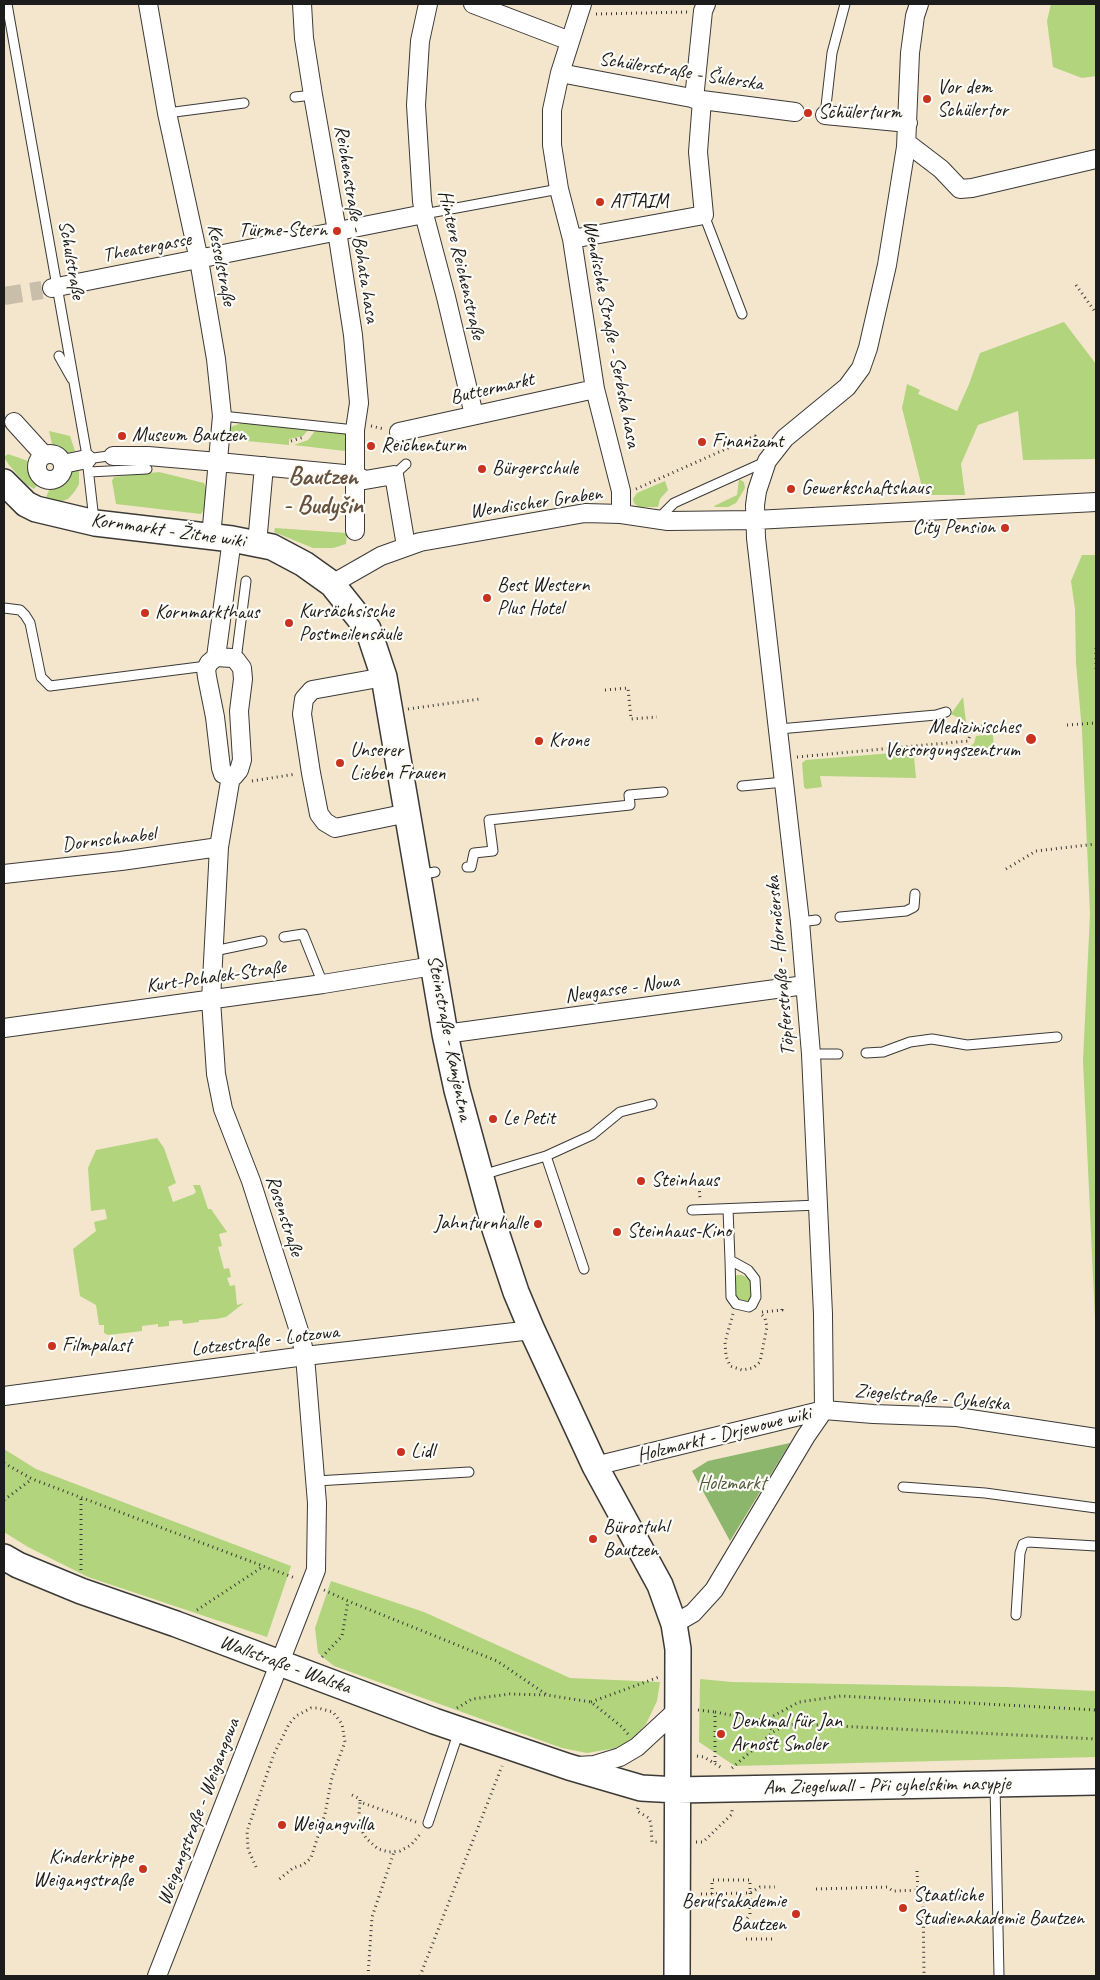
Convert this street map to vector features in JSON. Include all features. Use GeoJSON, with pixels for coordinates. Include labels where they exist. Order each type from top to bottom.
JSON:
{"type":"FeatureCollection","features":[{"type":"Feature","properties":{"kind":"main road","name":"Kornmarkt - Žitne wiki"},"geometry":{"type":"LineString","coordinates":[[6,491],[36,509],[95,523],[222,538],[272,548],[304,564],[332,584]]}},
{"type":"Feature","properties":{"kind":"main road","name":"Steinstraße - Kamjentna"},"geometry":{"type":"LineString","coordinates":[[332,584],[368,629],[384,677],[408,813],[427,873],[433,966],[445,1034],[479,1175],[516,1292],[600,1475]]}},
{"type":"Feature","properties":{"kind":"main road"},"geometry":{"type":"LineString","coordinates":[[600,1475],[660,1585],[674,1624],[678,1649],[677,1976]]}},
{"type":"Feature","properties":{"kind":"main road","name":"Wallstraße - Walska"},"geometry":{"type":"LineString","coordinates":[[4,1557],[18,1565],[80,1591],[176,1624],[434,1721],[641,1788],[677,1790]]}},
{"type":"Feature","properties":{"kind":"main road","name":"Am Ziegelwall - Při cyhelskim nasypje"},"geometry":{"type":"LineString","coordinates":[[677,1790],[1096,1782]]}},
{"type":"Feature","properties":{"kind":"street","name":"Kesselstraße"},"geometry":{"type":"LineString","coordinates":[[148,4],[167,113],[199,260],[216,359],[222,416],[218,462],[222,538],[211,662],[207,677],[215,718],[220,768],[223,774],[230,780]]}},
{"type":"Feature","properties":{"kind":"street","name":"Reichenstraße - Bohata hasa"},"geometry":{"type":"LineString","coordinates":[[302,4],[304,38],[353,335],[359,403],[355,427],[355,532]]}},
{"type":"Feature","properties":{"kind":"street","name":"Hintere Reichenstraße"},"geometry":{"type":"LineString","coordinates":[[428,4],[420,41],[416,104],[424,214],[474,415]]}},
{"type":"Feature","properties":{"kind":"street"},"geometry":{"type":"LineString","coordinates":[[473,4],[570,41]]}},
{"type":"Feature","properties":{"kind":"street"},"geometry":{"type":"LineString","coordinates":[[767,461],[786,438],[847,388],[861,368],[868,348],[887,265],[906,143],[910,53],[915,16],[919,4]]}},
{"type":"Feature","properties":{"kind":"street"},"geometry":{"type":"LineString","coordinates":[[572,239],[704,215],[698,152],[698,99],[704,8]]}},
{"type":"Feature","properties":{"kind":"street","name":"Wendische Straße - Serbska hasa"},"geometry":{"type":"LineString","coordinates":[[580,9],[560,73],[552,110],[552,146],[559,189],[572,239],[595,389],[621,491],[621,514]]}},
{"type":"Feature","properties":{"kind":"street","name":"Schülerstraße - Šulerska"},"geometry":{"type":"LineString","coordinates":[[560,73],[698,99],[796,112]]}},
{"type":"Feature","properties":{"kind":"street"},"geometry":{"type":"LineString","coordinates":[[822,115],[908,123]]}},
{"type":"Feature","properties":{"kind":"street"},"geometry":{"type":"LineString","coordinates":[[906,143],[941,168],[960,189],[972,188],[1096,159]]}},
{"type":"Feature","properties":{"kind":"street","name":"Theatergasse"},"geometry":{"type":"LineString","coordinates":[[49,289],[424,214]]}},
{"type":"Feature","properties":{"kind":"street","name":"Buttermarkt"},"geometry":{"type":"LineString","coordinates":[[399,432],[595,389]]}},
{"type":"Feature","properties":{"kind":"street"},"geometry":{"type":"LineString","coordinates":[[14,422],[44,455],[56,455],[63,464],[88,465]]}},
{"type":"Feature","properties":{"kind":"street"},"geometry":{"type":"LineString","coordinates":[[110,456],[148,456],[264,466],[355,475],[365,480],[400,469],[406,546]]}},
{"type":"Feature","properties":{"kind":"street","name":"Töpferstraße - Hornčerska"},"geometry":{"type":"LineString","coordinates":[[767,461],[757,490],[755,520],[784,782],[808,921],[805,985],[811,1054],[819,1205],[824,1410]]}},
{"type":"Feature","properties":{"kind":"street"},"geometry":{"type":"LineString","coordinates":[[257,544],[264,466]]}},
{"type":"Feature","properties":{"kind":"street","name":"Wendischer Graben"},"geometry":{"type":"LineString","coordinates":[[332,584],[381,556],[406,546],[504,526],[585,513],[621,514],[658,520],[755,520],[1096,502]]}},
{"type":"Feature","properties":{"kind":"street"},"geometry":{"type":"LineString","coordinates":[[211,662],[226,657],[236,660]]}},
{"type":"Feature","properties":{"kind":"street","name":"Rosenstraße"},"geometry":{"type":"LineString","coordinates":[[236,660],[242,668],[244,679],[239,711],[243,749],[240,770],[230,780],[219,847],[211,1000],[216,1074],[223,1109],[254,1190],[300,1334],[305,1356],[316,1481],[316,1570],[279,1664]]}},
{"type":"Feature","properties":{"kind":"street"},"geometry":{"type":"LineString","coordinates":[[384,677],[312,690],[304,699],[302,714],[311,773],[319,814],[325,822],[335,828],[408,813]]}},
{"type":"Feature","properties":{"kind":"street","name":"Dornschnabel"},"geometry":{"type":"LineString","coordinates":[[4,874],[121,861],[219,847]]}},
{"type":"Feature","properties":{"kind":"street","name":"Kurt-Pchalek-Straße"},"geometry":{"type":"LineString","coordinates":[[4,1028],[323,984],[433,966]]}},
{"type":"Feature","properties":{"kind":"street","name":"Neugasse - Nowa"},"geometry":{"type":"LineString","coordinates":[[445,1034],[805,985]]}},
{"type":"Feature","properties":{"kind":"street","name":"Lotzestraße - Lotzowa"},"geometry":{"type":"LineString","coordinates":[[4,1396],[305,1356],[532,1330]]}},
{"type":"Feature","properties":{"kind":"street","name":"Ziegelstraße - Cyhelska"},"geometry":{"type":"LineString","coordinates":[[824,1410],[958,1417],[1096,1438]]}},
{"type":"Feature","properties":{"kind":"street","name":"Holzmarkt - Drjewowe wiki"},"geometry":{"type":"LineString","coordinates":[[600,1475],[824,1410]]}},
{"type":"Feature","properties":{"kind":"street","name":"Holzmarkt - Drjewowe wiki"},"geometry":{"type":"LineString","coordinates":[[674,1624],[693,1613],[714,1590],[806,1436],[824,1410]]}},
{"type":"Feature","properties":{"kind":"street","name":"Weigangstraße - Weigangowa"},"geometry":{"type":"LineString","coordinates":[[157,1976],[279,1664]]}},
{"type":"Feature","properties":{"kind":"street","name":"Wallstraße - Walska"},"geometry":{"type":"LineString","coordinates":[[569,1766],[594,1765],[620,1757],[637,1747],[677,1710]]}},
{"type":"Feature","properties":{"kind":"lane","name":"Schulstraße"},"geometry":{"type":"LineString","coordinates":[[7,4],[49,289],[76,386],[95,523]]}},
{"type":"Feature","properties":{"kind":"lane"},"geometry":{"type":"LineString","coordinates":[[822,115],[832,54],[845,4]]}},
{"type":"Feature","properties":{"kind":"lane"},"geometry":{"type":"LineString","coordinates":[[295,97],[313,95]]}},
{"type":"Feature","properties":{"kind":"lane"},"geometry":{"type":"LineString","coordinates":[[167,113],[244,103]]}},
{"type":"Feature","properties":{"kind":"lane"},"geometry":{"type":"LineString","coordinates":[[424,214],[559,189]]}},
{"type":"Feature","properties":{"kind":"lane"},"geometry":{"type":"LineString","coordinates":[[704,215],[742,314]]}},
{"type":"Feature","properties":{"kind":"lane"},"geometry":{"type":"LineString","coordinates":[[59,356],[76,386]]}},
{"type":"Feature","properties":{"kind":"lane"},"geometry":{"type":"LineString","coordinates":[[222,416],[355,427]]}},
{"type":"Feature","properties":{"kind":"lane"},"geometry":{"type":"LineString","coordinates":[[88,465],[110,456]]}},
{"type":"Feature","properties":{"kind":"lane"},"geometry":{"type":"LineString","coordinates":[[658,520],[674,502],[767,461]]}},
{"type":"Feature","properties":{"kind":"lane"},"geometry":{"type":"LineString","coordinates":[[88,465],[147,469]]}},
{"type":"Feature","properties":{"kind":"lane"},"geometry":{"type":"LineString","coordinates":[[236,660],[246,581]]}},
{"type":"Feature","properties":{"kind":"lane"},"geometry":{"type":"LineString","coordinates":[[4,608],[20,610],[30,623],[41,677],[50,686],[211,662]]}},
{"type":"Feature","properties":{"kind":"lane"},"geometry":{"type":"LineString","coordinates":[[779,729],[936,715],[946,712]]}},
{"type":"Feature","properties":{"kind":"lane"},"geometry":{"type":"LineString","coordinates":[[742,786],[784,782]]}},
{"type":"Feature","properties":{"kind":"lane"},"geometry":{"type":"LineString","coordinates":[[467,867],[471,867],[474,853],[493,851],[489,820],[630,806],[629,795],[663,792]]}},
{"type":"Feature","properties":{"kind":"lane"},"geometry":{"type":"LineString","coordinates":[[840,917],[906,911],[914,907],[915,894]]}},
{"type":"Feature","properties":{"kind":"lane"},"geometry":{"type":"LineString","coordinates":[[284,937],[303,934],[323,984]]}},
{"type":"Feature","properties":{"kind":"lane"},"geometry":{"type":"LineString","coordinates":[[214,951],[262,941]]}},
{"type":"Feature","properties":{"kind":"lane"},"geometry":{"type":"LineString","coordinates":[[866,1053],[883,1052],[910,1042],[932,1039],[967,1045],[1057,1037]]}},
{"type":"Feature","properties":{"kind":"lane"},"geometry":{"type":"LineString","coordinates":[[811,1054],[838,1054]]}},
{"type":"Feature","properties":{"kind":"lane"},"geometry":{"type":"LineString","coordinates":[[479,1175],[546,1156],[592,1135],[620,1112],[652,1104]]}},
{"type":"Feature","properties":{"kind":"lane"},"geometry":{"type":"LineString","coordinates":[[546,1156],[584,1269]]}},
{"type":"Feature","properties":{"kind":"lane"},"geometry":{"type":"LineString","coordinates":[[692,1210],[819,1205]]}},
{"type":"Feature","properties":{"kind":"lane"},"geometry":{"type":"LineString","coordinates":[[728,1209],[731,1297],[736,1304],[744,1307],[752,1305],[756,1296],[755,1278],[748,1270],[730,1260]]}},
{"type":"Feature","properties":{"kind":"lane"},"geometry":{"type":"LineString","coordinates":[[316,1481],[470,1472]]}},
{"type":"Feature","properties":{"kind":"lane"},"geometry":{"type":"LineString","coordinates":[[903,1487],[985,1493],[1096,1508]]}},
{"type":"Feature","properties":{"kind":"lane"},"geometry":{"type":"LineString","coordinates":[[1016,1615],[1020,1553],[1023,1544],[1028,1542],[1096,1546]]}},
{"type":"Feature","properties":{"kind":"lane"},"geometry":{"type":"LineString","coordinates":[[427,1824],[459,1729]]}},
{"type":"Feature","properties":{"kind":"lane"},"geometry":{"type":"LineString","coordinates":[[995,1783],[999,1976]]}},
{"type":"Feature","properties":{"kind":"path"},"geometry":{"type":"LineString","coordinates":[[580,9],[704,8]]}},
{"type":"Feature","properties":{"kind":"path"},"geometry":{"type":"LineString","coordinates":[[1076,285],[1096,314]]}},
{"type":"Feature","properties":{"kind":"path"},"geometry":{"type":"LineString","coordinates":[[355,427],[399,432]]}},
{"type":"Feature","properties":{"kind":"path"},"geometry":{"type":"LineString","coordinates":[[621,491],[640,488],[754,436],[767,461]]}},
{"type":"Feature","properties":{"kind":"path"},"geometry":{"type":"LineString","coordinates":[[1096,648],[1096,670]]}},
{"type":"Feature","properties":{"kind":"path"},"geometry":{"type":"LineString","coordinates":[[605,690],[628,688],[631,720],[657,717]]}},
{"type":"Feature","properties":{"kind":"path"},"geometry":{"type":"LineString","coordinates":[[390,711],[480,699]]}},
{"type":"Feature","properties":{"kind":"path"},"geometry":{"type":"LineString","coordinates":[[1067,725],[1096,723]]}},
{"type":"Feature","properties":{"kind":"path"},"geometry":{"type":"LineString","coordinates":[[782,759],[968,741],[973,727],[997,725],[998,730]]}},
{"type":"Feature","properties":{"kind":"path"},"geometry":{"type":"LineString","coordinates":[[230,780],[311,773]]}},
{"type":"Feature","properties":{"kind":"path"},"geometry":{"type":"LineString","coordinates":[[1006,869],[1036,851],[1096,844]]}},
{"type":"Feature","properties":{"kind":"path"},"geometry":{"type":"LineString","coordinates":[[686,1183],[697,1183],[699,1185],[699,1192]]}},
{"type":"Feature","properties":{"kind":"path"},"geometry":{"type":"LineString","coordinates":[[736,1304],[725,1342],[726,1356],[730,1366],[742,1370],[754,1368],[760,1362],[767,1327],[764,1318],[752,1305]]}},
{"type":"Feature","properties":{"kind":"path"},"geometry":{"type":"LineString","coordinates":[[760,1313],[782,1309]]}},
{"type":"Feature","properties":{"kind":"path"},"geometry":{"type":"LineString","coordinates":[[4,1500],[32,1479]]}},
{"type":"Feature","properties":{"kind":"path"},"geometry":{"type":"LineString","coordinates":[[80,1591],[81,1498]]}},
{"type":"Feature","properties":{"kind":"path"},"geometry":{"type":"LineString","coordinates":[[176,1624],[264,1566]]}},
{"type":"Feature","properties":{"kind":"path"},"geometry":{"type":"LineString","coordinates":[[313,1676],[319,1661],[342,1636],[348,1601]]}},
{"type":"Feature","properties":{"kind":"path"},"geometry":{"type":"LineString","coordinates":[[591,1702],[659,1677],[660,1674]]}},
{"type":"Feature","properties":{"kind":"path"},"geometry":{"type":"LineString","coordinates":[[434,1721],[472,1699],[510,1694],[547,1695]]}},
{"type":"Feature","properties":{"kind":"path"},"geometry":{"type":"LineString","coordinates":[[715,1763],[715,1712],[766,1720],[799,1702],[841,1696],[1096,1710]]}},
{"type":"Feature","properties":{"kind":"path"},"geometry":{"type":"LineString","coordinates":[[256,1867],[248,1849],[247,1831],[274,1754],[289,1724],[296,1716],[311,1708],[333,1712],[342,1724],[345,1742],[332,1776],[325,1814],[311,1858],[303,1865],[292,1868],[277,1881]]}},
{"type":"Feature","properties":{"kind":"path"},"geometry":{"type":"LineString","coordinates":[[766,1720],[773,1732]]}},
{"type":"Feature","properties":{"kind":"path"},"geometry":{"type":"LineString","coordinates":[[703,1842],[732,1814],[730,1770],[773,1732],[784,1726],[797,1724],[1096,1739]]}},
{"type":"Feature","properties":{"kind":"path"},"geometry":{"type":"LineString","coordinates":[[420,1976],[510,1747]]}},
{"type":"Feature","properties":{"kind":"path"},"geometry":{"type":"LineString","coordinates":[[352,1795],[360,1798],[360,1802],[360,1823],[366,1838],[378,1849],[394,1852],[400,1851],[411,1845],[427,1824],[360,1802]]}},
{"type":"Feature","properties":{"kind":"path"},"geometry":{"type":"LineString","coordinates":[[368,1976],[372,1918],[394,1852]]}},
{"type":"Feature","properties":{"kind":"path"},"geometry":{"type":"LineString","coordinates":[[917,1871],[918,1890]]}},
{"type":"Feature","properties":{"kind":"path"},"geometry":{"type":"LineString","coordinates":[[712,1894],[712,1880],[750,1880],[750,1914],[746,1920]]}},
{"type":"Feature","properties":{"kind":"path"},"geometry":{"type":"LineString","coordinates":[[701,1894],[750,1893],[760,1887],[775,1886]]}},
{"type":"Feature","properties":{"kind":"path"},"geometry":{"type":"LineString","coordinates":[[816,1889],[887,1887],[893,1891],[923,1890],[924,1976]]}},
{"type":"Feature","properties":{"kind":"path"},"geometry":{"type":"LineString","coordinates":[[746,1939],[776,1938]]}},
{"type":"Feature","properties":{"kind":"green space"},"geometry":{"type":"Polygon","coordinates":[[[1051,4],[1096,4],[1096,76],[1082,78],[1053,67],[1047,21],[1051,4]]]}},
{"type":"Feature","properties":{"kind":"green space"},"geometry":{"type":"Polygon","coordinates":[[[1064,322],[1096,364],[1096,459],[1023,460],[1018,411],[978,425],[961,464],[965,495],[924,495],[902,408],[907,384],[920,390],[918,394],[957,411],[980,353],[1064,322]]]}},
{"type":"Feature","properties":{"kind":"green space"},"geometry":{"type":"Polygon","coordinates":[[[242,423],[309,429],[303,436],[289,439],[289,445],[225,439],[230,427],[242,423]]]}},
{"type":"Feature","properties":{"kind":"green space"},"geometry":{"type":"Polygon","coordinates":[[[49,431],[70,436],[75,451],[62,455],[53,448],[49,431]]]}},
{"type":"Feature","properties":{"kind":"green space"},"geometry":{"type":"Polygon","coordinates":[[[315,431],[348,434],[345,451],[294,445],[308,440],[315,431]]]}},
{"type":"Feature","properties":{"kind":"green space"},"geometry":{"type":"Polygon","coordinates":[[[8,454],[28,461],[28,472],[33,481],[38,484],[34,489],[26,484],[9,465],[4,457],[8,454]]]}},
{"type":"Feature","properties":{"kind":"green space"},"geometry":{"type":"Polygon","coordinates":[[[79,470],[79,484],[68,499],[60,502],[46,497],[51,486],[58,482],[65,473],[79,470]]]}},
{"type":"Feature","properties":{"kind":"green space"},"geometry":{"type":"Polygon","coordinates":[[[159,472],[204,483],[206,488],[205,508],[201,514],[116,504],[112,481],[114,477],[159,472]]]}},
{"type":"Feature","properties":{"kind":"green space"},"geometry":{"type":"Polygon","coordinates":[[[739,479],[744,482],[745,488],[736,503],[728,507],[715,507],[737,495],[739,479]]]}},
{"type":"Feature","properties":{"kind":"green space"},"geometry":{"type":"Polygon","coordinates":[[[665,481],[668,490],[660,499],[658,507],[638,507],[634,503],[633,499],[637,493],[665,481]]]}},
{"type":"Feature","properties":{"kind":"green space"},"geometry":{"type":"Polygon","coordinates":[[[275,528],[347,533],[346,544],[333,548],[313,548],[274,532],[275,528]]]}},
{"type":"Feature","properties":{"kind":"green space"},"geometry":{"type":"Polygon","coordinates":[[[1082,555],[1096,555],[1096,1341],[1083,1061],[1090,914],[1082,731],[1076,663],[1075,609],[1071,581],[1082,555]]]}},
{"type":"Feature","properties":{"kind":"green space"},"geometry":{"type":"Polygon","coordinates":[[[963,697],[966,722],[951,714],[963,697]]]}},
{"type":"Feature","properties":{"kind":"green space"},"geometry":{"type":"Polygon","coordinates":[[[993,734],[994,750],[914,757],[916,778],[820,776],[822,787],[806,789],[804,787],[802,763],[806,760],[967,747],[974,743],[976,736],[993,734]]]}},
{"type":"Feature","properties":{"kind":"green space"},"geometry":{"type":"Polygon","coordinates":[[[157,1138],[164,1148],[176,1183],[168,1187],[173,1202],[194,1194],[196,1192],[193,1185],[200,1185],[208,1209],[211,1209],[227,1232],[219,1234],[222,1246],[218,1247],[224,1269],[229,1268],[231,1277],[227,1278],[230,1286],[235,1285],[237,1305],[244,1303],[226,1317],[183,1324],[182,1320],[169,1321],[169,1326],[158,1327],[158,1324],[142,1326],[142,1331],[108,1335],[104,1333],[104,1325],[99,1325],[96,1305],[80,1296],[73,1249],[96,1231],[94,1222],[107,1219],[105,1209],[91,1211],[88,1168],[96,1150],[157,1138]]]}},
{"type":"Feature","properties":{"kind":"green space"},"geometry":{"type":"Polygon","coordinates":[[[737,1275],[750,1279],[754,1291],[748,1302],[738,1301],[734,1293],[734,1278],[737,1275]]]}},
{"type":"Feature","properties":{"kind":"green space","name":"Holzmarkt"},"geometry":{"type":"Polygon","coordinates":[[[790,1443],[730,1541],[692,1471],[708,1461],[790,1443]]]}},
{"type":"Feature","properties":{"kind":"green space"},"geometry":{"type":"Polygon","coordinates":[[[4,1449],[36,1469],[291,1566],[267,1637],[88,1577],[28,1547],[4,1532],[4,1449]]]}},
{"type":"Feature","properties":{"kind":"green space"},"geometry":{"type":"Polygon","coordinates":[[[331,1581],[424,1612],[570,1678],[660,1682],[657,1701],[646,1724],[630,1741],[616,1748],[587,1753],[562,1748],[334,1666],[318,1653],[315,1628],[331,1581]]]}},
{"type":"Feature","properties":{"kind":"green space"},"geometry":{"type":"Polygon","coordinates":[[[700,1679],[732,1682],[1008,1687],[1096,1691],[1096,1757],[735,1766],[699,1742],[700,1679]]]}},
{"type":"Feature","properties":{"kind":"tunnel"},"geometry":{"type":"LineString","coordinates":[[4,296],[42,290]]}},
{"type":"Feature","properties":{"kind":"place","name":"Vor dem Schülertor"},"geometry":{"type":"Point","coordinates":[927,99]}},
{"type":"Feature","properties":{"kind":"place","name":"Schülerturm"},"geometry":{"type":"Point","coordinates":[808,113]}},
{"type":"Feature","properties":{"kind":"place","name":"ATTAIM"},"geometry":{"type":"Point","coordinates":[600,202]}},
{"type":"Feature","properties":{"kind":"place","name":"Türme-Stern"},"geometry":{"type":"Point","coordinates":[337,231]}},
{"type":"Feature","properties":{"kind":"place","name":"Museum Bautzen"},"geometry":{"type":"Point","coordinates":[122,436]}},
{"type":"Feature","properties":{"kind":"place","name":"Finanzamt"},"geometry":{"type":"Point","coordinates":[702,442]}},
{"type":"Feature","properties":{"kind":"place","name":"Reichenturm"},"geometry":{"type":"Point","coordinates":[371,446]}},
{"type":"Feature","properties":{"kind":"place","name":"Bürgerschule"},"geometry":{"type":"Point","coordinates":[482,469]}},
{"type":"Feature","properties":{"kind":"place","name":"Gewerkschaftshaus"},"geometry":{"type":"Point","coordinates":[791,489]}},
{"type":"Feature","properties":{"kind":"place","name":"City Pension"},"geometry":{"type":"Point","coordinates":[1005,528]}},
{"type":"Feature","properties":{"kind":"place","name":"Best Western Plus Hotel"},"geometry":{"type":"Point","coordinates":[487,598]}},
{"type":"Feature","properties":{"kind":"place","name":"Kornmarkthaus"},"geometry":{"type":"Point","coordinates":[145,613]}},
{"type":"Feature","properties":{"kind":"place","name":"Kursächsische Postmeilensäule"},"geometry":{"type":"Point","coordinates":[289,623]}},
{"type":"Feature","properties":{"kind":"place","name":"Medizinisches Versorgungszentrum"},"geometry":{"type":"Point","coordinates":[1031,739]}},
{"type":"Feature","properties":{"kind":"place","name":"Krone"},"geometry":{"type":"Point","coordinates":[539,741]}},
{"type":"Feature","properties":{"kind":"place","name":"Unserer Lieben Frauen"},"geometry":{"type":"Point","coordinates":[340,763]}},
{"type":"Feature","properties":{"kind":"place","name":"Le Petit"},"geometry":{"type":"Point","coordinates":[493,1119]}},
{"type":"Feature","properties":{"kind":"place","name":"Steinhaus"},"geometry":{"type":"Point","coordinates":[641,1181]}},
{"type":"Feature","properties":{"kind":"place","name":"Jahnturnhalle"},"geometry":{"type":"Point","coordinates":[538,1224]}},
{"type":"Feature","properties":{"kind":"place","name":"Steinhaus-Kino"},"geometry":{"type":"Point","coordinates":[617,1232]}},
{"type":"Feature","properties":{"kind":"place","name":"Filmpalast"},"geometry":{"type":"Point","coordinates":[52,1346]}},
{"type":"Feature","properties":{"kind":"place","name":"Lidl"},"geometry":{"type":"Point","coordinates":[401,1452]}},
{"type":"Feature","properties":{"kind":"place","name":"Bürostuhl Bautzen"},"geometry":{"type":"Point","coordinates":[593,1539]}},
{"type":"Feature","properties":{"kind":"place","name":"Denkmal für Jan Arnošt Smoler"},"geometry":{"type":"Point","coordinates":[721,1734]}},
{"type":"Feature","properties":{"kind":"place","name":"Weigangvilla"},"geometry":{"type":"Point","coordinates":[282,1825]}},
{"type":"Feature","properties":{"kind":"place","name":"Kinderkrippe Weigangstraße"},"geometry":{"type":"Point","coordinates":[143,1869]}},
{"type":"Feature","properties":{"kind":"place","name":"Staatliche Studienakademie Bautzen"},"geometry":{"type":"Point","coordinates":[903,1908]}},
{"type":"Feature","properties":{"kind":"place","name":"Berufsakademie Bautzen"},"geometry":{"type":"Point","coordinates":[796,1914]}},
{"type":"Feature","properties":{"kind":"district","name":"Bautzen - Budyšin"},"geometry":{"type":"Point","coordinates":[323,492]}}]}
